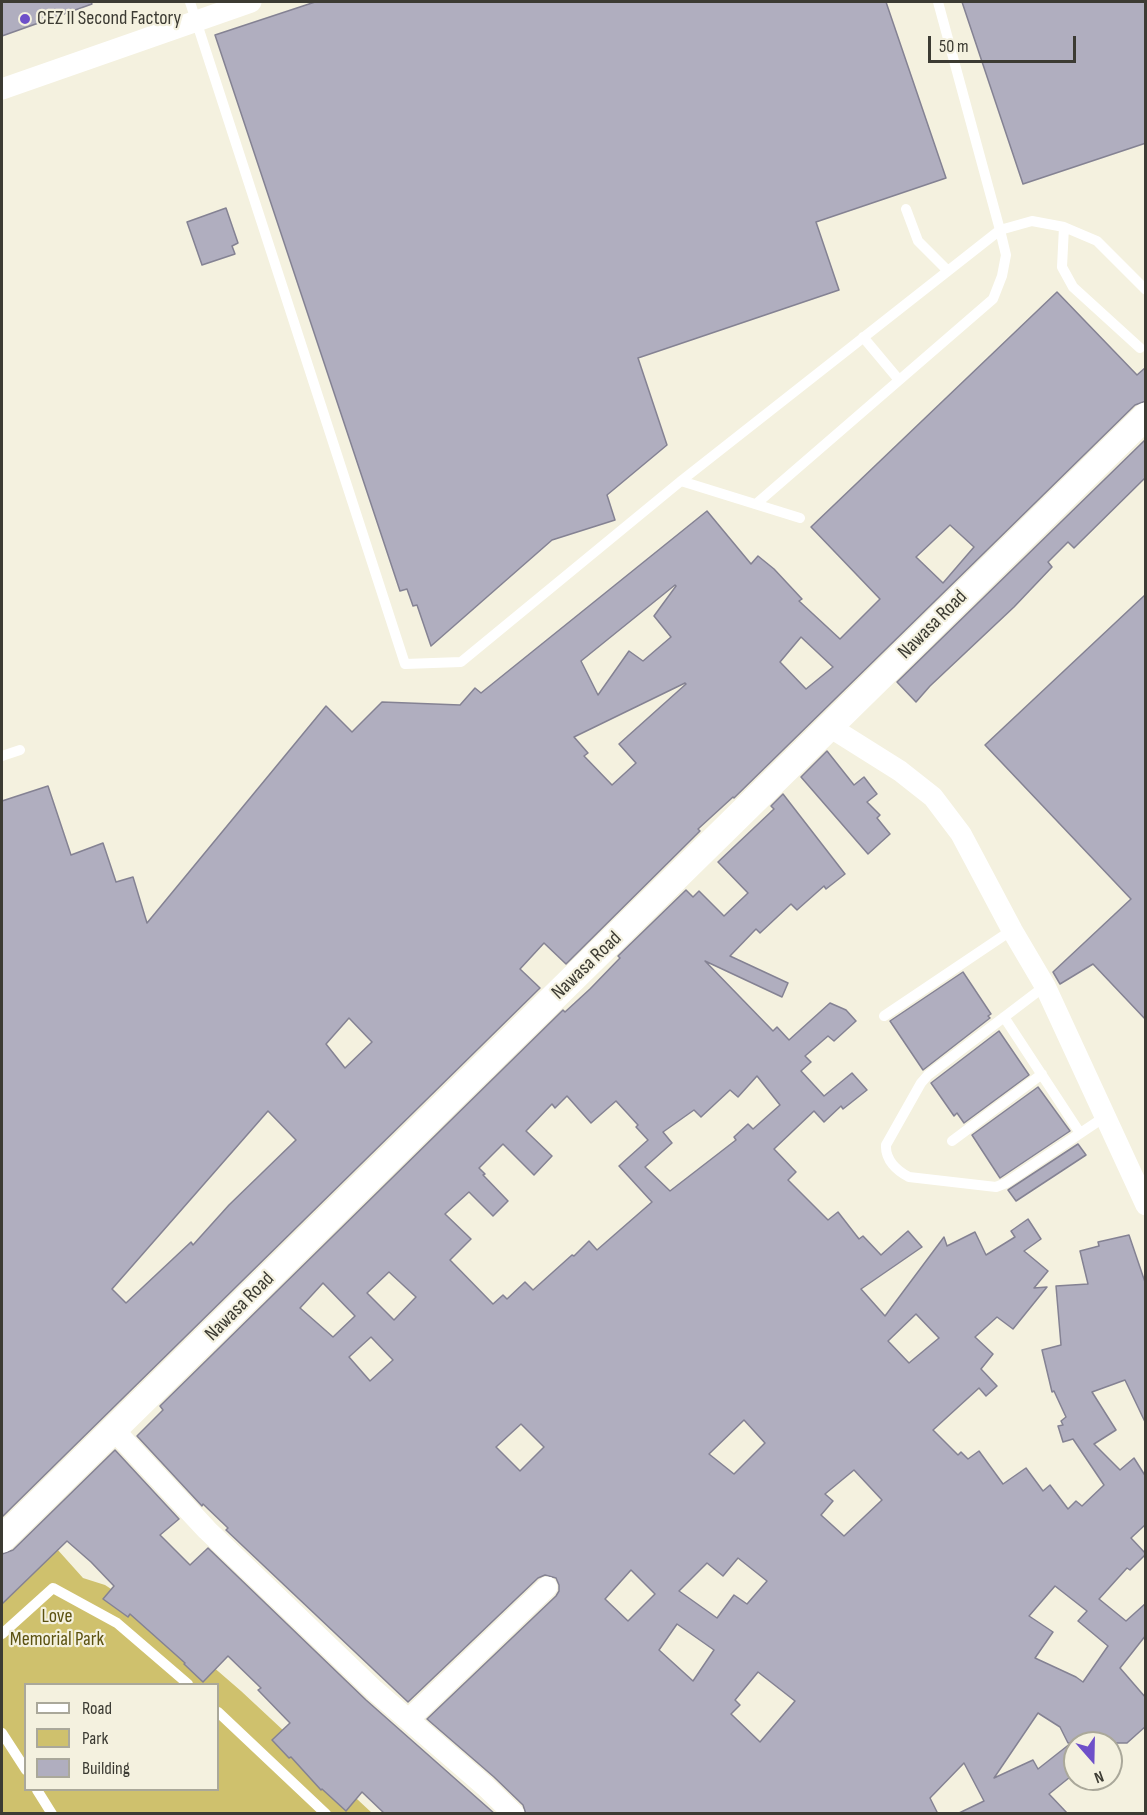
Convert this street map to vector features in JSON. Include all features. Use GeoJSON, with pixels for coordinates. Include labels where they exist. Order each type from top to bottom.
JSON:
{"type":"FeatureCollection","features":[{"type":"Feature","properties":{"kind":"street"},"geometry":{"type":"LineString","coordinates":[[2,89],[251,2]]}},
{"type":"Feature","properties":{"kind":"street","name":"Nawasa Road"},"geometry":{"type":"LineString","coordinates":[[2,1539],[1146,416]]}},
{"type":"Feature","properties":{"kind":"street"},"geometry":{"type":"LineString","coordinates":[[830,727],[900,771],[933,796],[961,834],[1045,986],[1146,1205]]}},
{"type":"Feature","properties":{"kind":"street"},"geometry":{"type":"LineString","coordinates":[[114,1430],[207,1530],[374,1690],[514,1814]]}},
{"type":"Feature","properties":{"kind":"street"},"geometry":{"type":"LineString","coordinates":[[409,1719],[547,1587]]}},
{"type":"Feature","properties":{"kind":"lane"},"geometry":{"type":"LineString","coordinates":[[190,2],[405,664],[461,662],[681,481],[1000,231],[1032,221],[1064,227],[1097,241],[1146,290]]}},
{"type":"Feature","properties":{"kind":"lane"},"geometry":{"type":"LineString","coordinates":[[756,504],[993,299],[1002,276],[1006,255],[938,2]]}},
{"type":"Feature","properties":{"kind":"lane"},"geometry":{"type":"LineString","coordinates":[[906,209],[918,241],[948,271]]}},
{"type":"Feature","properties":{"kind":"lane"},"geometry":{"type":"LineString","coordinates":[[1064,227],[1062,267],[1072,287],[1140,348]]}},
{"type":"Feature","properties":{"kind":"lane"},"geometry":{"type":"LineString","coordinates":[[863,337],[899,380]]}},
{"type":"Feature","properties":{"kind":"lane"},"geometry":{"type":"LineString","coordinates":[[681,481],[800,518]]}},
{"type":"Feature","properties":{"kind":"lane"},"geometry":{"type":"LineString","coordinates":[[2,756],[20,750]]}},
{"type":"Feature","properties":{"kind":"lane"},"geometry":{"type":"LineString","coordinates":[[884,1016],[1012,930]]}},
{"type":"Feature","properties":{"kind":"lane"},"geometry":{"type":"LineString","coordinates":[[1045,986],[928,1075],[921,1083],[886,1146],[885,1152],[888,1159],[899,1172],[909,1178],[996,1187],[1006,1183],[1106,1116]]}},
{"type":"Feature","properties":{"kind":"lane"},"geometry":{"type":"LineString","coordinates":[[1004,1017],[1080,1133]]}},
{"type":"Feature","properties":{"kind":"lane"},"geometry":{"type":"LineString","coordinates":[[952,1141],[1042,1074]]}},
{"type":"Feature","properties":{"kind":"lane"},"geometry":{"type":"LineString","coordinates":[[2,1634],[53,1588],[117,1623],[187,1683]]}},
{"type":"Feature","properties":{"kind":"lane"},"geometry":{"type":"LineString","coordinates":[[219,1713],[326,1814]]}},
{"type":"Feature","properties":{"kind":"lane"},"geometry":{"type":"LineString","coordinates":[[2,1733],[24,1767]]}},
{"type":"Feature","properties":{"kind":"lane"},"geometry":{"type":"LineString","coordinates":[[38,1791],[52,1814]]}},
{"type":"Feature","properties":{"kind":"green space","name":"Love Memorial Park"},"geometry":{"type":"Polygon","coordinates":[[[57,1549],[83,1578],[105,1585],[160,1621],[241,1691],[372,1813],[2,1814],[2,1602],[57,1549]]]}},
{"type":"Feature","properties":{"kind":"building","name":"CEZ II Second Factory"},"geometry":{"type":"Polygon","coordinates":[[[2,2],[91,2],[92,4],[2,36],[2,2]]]}},
{"type":"Feature","properties":{"kind":"building"},"geometry":{"type":"Polygon","coordinates":[[[315,2],[886,2],[946,178],[816,222],[839,290],[638,358],[667,445],[607,495],[615,520],[552,540],[431,646],[417,605],[413,606],[407,589],[400,591],[215,35],[315,2]]]}},
{"type":"Feature","properties":{"kind":"building"},"geometry":{"type":"Polygon","coordinates":[[[962,2],[1146,2],[1146,143],[1023,184],[962,2]]]}},
{"type":"Feature","properties":{"kind":"building"},"geometry":{"type":"Polygon","coordinates":[[[226,208],[238,243],[232,246],[235,254],[202,265],[187,222],[226,208]]]}},
{"type":"Feature","properties":{"kind":"building"},"geometry":{"type":"Polygon","coordinates":[[[1057,292],[1137,375],[1146,367],[1146,401],[1135,405],[734,798],[698,829],[700,831],[566,964],[544,943],[520,969],[540,988],[2,1517],[2,801],[48,786],[71,855],[103,843],[116,882],[133,877],[147,923],[326,706],[352,732],[382,702],[460,705],[475,688],[481,693],[707,511],[751,564],[758,556],[774,569],[802,599],[799,601],[840,639],[880,599],[811,527],[1057,292]],[[950,525],[916,557],[943,583],[974,547],[950,525]],[[675,585],[581,661],[598,695],[629,651],[643,661],[671,637],[654,616],[675,585]],[[801,637],[780,662],[806,689],[833,667],[801,637]],[[685,683],[574,737],[588,753],[584,756],[612,785],[636,763],[619,744],[686,684],[685,683]],[[349,1018],[326,1044],[345,1068],[372,1042],[349,1018]],[[268,1111],[112,1289],[126,1303],[191,1242],[193,1245],[229,1205],[296,1140],[268,1111]]]}},
{"type":"Feature","properties":{"kind":"building"},"geometry":{"type":"Polygon","coordinates":[[[1146,439],[1146,477],[1074,548],[1068,542],[1048,562],[1052,567],[1014,607],[916,702],[897,682],[1146,439]]]}},
{"type":"Feature","properties":{"kind":"building"},"geometry":{"type":"Polygon","coordinates":[[[1146,594],[1146,1020],[1093,964],[1060,984],[1053,972],[1131,899],[985,745],[1146,594]]]}},
{"type":"Feature","properties":{"kind":"building"},"geometry":{"type":"Polygon","coordinates":[[[827,751],[854,785],[864,777],[877,794],[867,802],[880,815],[877,818],[890,834],[868,854],[801,777],[827,751]]]}},
{"type":"Feature","properties":{"kind":"building"},"geometry":{"type":"Polygon","coordinates":[[[783,794],[845,874],[826,889],[824,886],[797,910],[791,904],[760,933],[756,929],[730,956],[788,983],[782,997],[705,961],[773,1031],[777,1027],[789,1040],[830,1003],[846,1010],[856,1021],[834,1041],[828,1036],[805,1056],[811,1062],[801,1071],[824,1096],[852,1073],[867,1090],[843,1109],[841,1106],[824,1122],[814,1111],[774,1149],[796,1172],[788,1180],[828,1220],[838,1212],[859,1239],[863,1236],[881,1255],[908,1231],[922,1247],[861,1289],[885,1316],[944,1237],[947,1246],[975,1232],[986,1255],[1015,1237],[1011,1231],[1028,1219],[1041,1239],[1024,1251],[1048,1271],[1034,1288],[1047,1287],[1013,1329],[997,1317],[975,1337],[993,1354],[981,1369],[997,1386],[986,1396],[979,1388],[933,1430],[958,1455],[961,1452],[968,1459],[979,1451],[1003,1484],[1026,1468],[1043,1491],[1050,1485],[1068,1509],[1076,1501],[1082,1506],[1104,1485],[1073,1439],[1063,1442],[1058,1426],[1063,1425],[1061,1421],[1066,1417],[1054,1391],[1052,1392],[1042,1350],[1061,1345],[1056,1286],[1088,1284],[1080,1251],[1099,1246],[1098,1242],[1129,1235],[1146,1285],[1146,1424],[1125,1380],[1092,1392],[1116,1430],[1094,1444],[1120,1470],[1134,1458],[1146,1477],[1146,1524],[1131,1538],[1146,1554],[1130,1570],[1127,1568],[1099,1599],[1126,1621],[1146,1603],[1146,1635],[1120,1668],[1146,1698],[1146,1726],[1127,1743],[1123,1743],[1123,1731],[1063,1731],[1063,1733],[1060,1727],[1038,1713],[994,1778],[1033,1760],[1038,1769],[1063,1749],[1063,1783],[1049,1794],[1068,1814],[957,1814],[984,1801],[964,1763],[930,1798],[938,1814],[526,1814],[523,1805],[494,1777],[427,1719],[556,1596],[559,1585],[556,1578],[545,1575],[538,1578],[408,1702],[226,1530],[228,1528],[203,1504],[202,1506],[137,1436],[163,1410],[160,1406],[563,1010],[565,1012],[590,989],[620,958],[618,956],[686,890],[693,897],[699,891],[724,916],[748,893],[718,862],[774,809],[771,806],[783,794]],[[757,1076],[738,1097],[730,1090],[701,1117],[694,1110],[663,1132],[672,1143],[645,1167],[670,1191],[736,1140],[734,1137],[748,1124],[753,1129],[780,1105],[757,1076]],[[567,1096],[555,1108],[552,1104],[526,1131],[552,1156],[534,1175],[503,1144],[479,1168],[508,1201],[493,1216],[469,1192],[445,1214],[471,1239],[450,1260],[493,1304],[503,1295],[507,1299],[525,1282],[533,1290],[589,1241],[597,1250],[652,1202],[619,1166],[648,1140],[616,1101],[591,1123],[567,1096]],[[389,1272],[367,1293],[394,1320],[416,1297],[389,1272]],[[323,1283],[300,1308],[333,1337],[355,1316],[323,1283]],[[916,1314],[888,1341],[909,1363],[939,1338],[916,1314]],[[371,1337],[349,1357],[370,1381],[393,1360],[371,1337]],[[744,1420],[709,1454],[734,1474],[765,1443],[744,1420]],[[521,1424],[496,1447],[520,1471],[544,1447],[521,1424]],[[854,1470],[825,1494],[833,1501],[821,1515],[844,1536],[882,1500],[854,1470]],[[738,1558],[723,1576],[707,1563],[679,1591],[717,1618],[734,1595],[747,1604],[767,1581],[738,1558]],[[631,1570],[605,1599],[628,1621],[655,1594],[631,1570]],[[1055,1586],[1029,1616],[1053,1632],[1035,1658],[1083,1682],[1108,1646],[1078,1621],[1087,1611],[1055,1586]],[[677,1624],[659,1650],[693,1681],[714,1650],[677,1624]],[[758,1672],[735,1700],[740,1705],[731,1714],[760,1742],[795,1701],[758,1672]]]}},
{"type":"Feature","properties":{"kind":"building"},"geometry":{"type":"Polygon","coordinates":[[[963,972],[991,1014],[988,1016],[990,1018],[923,1070],[890,1021],[963,972]]]}},
{"type":"Feature","properties":{"kind":"building"},"geometry":{"type":"Polygon","coordinates":[[[999,1031],[1029,1075],[964,1123],[957,1113],[954,1116],[931,1083],[999,1031]]]}},
{"type":"Feature","properties":{"kind":"building"},"geometry":{"type":"Polygon","coordinates":[[[1038,1087],[1070,1131],[1000,1178],[972,1135],[1038,1087]]]}},
{"type":"Feature","properties":{"kind":"building"},"geometry":{"type":"Polygon","coordinates":[[[1078,1144],[1086,1155],[1016,1201],[1008,1190],[1078,1144]]]}},
{"type":"Feature","properties":{"kind":"building"},"geometry":{"type":"Polygon","coordinates":[[[115,1450],[179,1519],[160,1535],[190,1565],[208,1548],[366,1700],[495,1814],[385,1814],[362,1792],[346,1811],[321,1790],[272,1740],[290,1723],[258,1690],[261,1688],[228,1656],[203,1682],[130,1614],[128,1617],[103,1599],[114,1586],[67,1541],[2,1604],[2,1554],[13,1550],[115,1450]]]}},
{"type":"Feature","properties":{"kind":"place","name":"CEZ II Second Factory"},"geometry":{"type":"Point","coordinates":[25,19]}}]}
